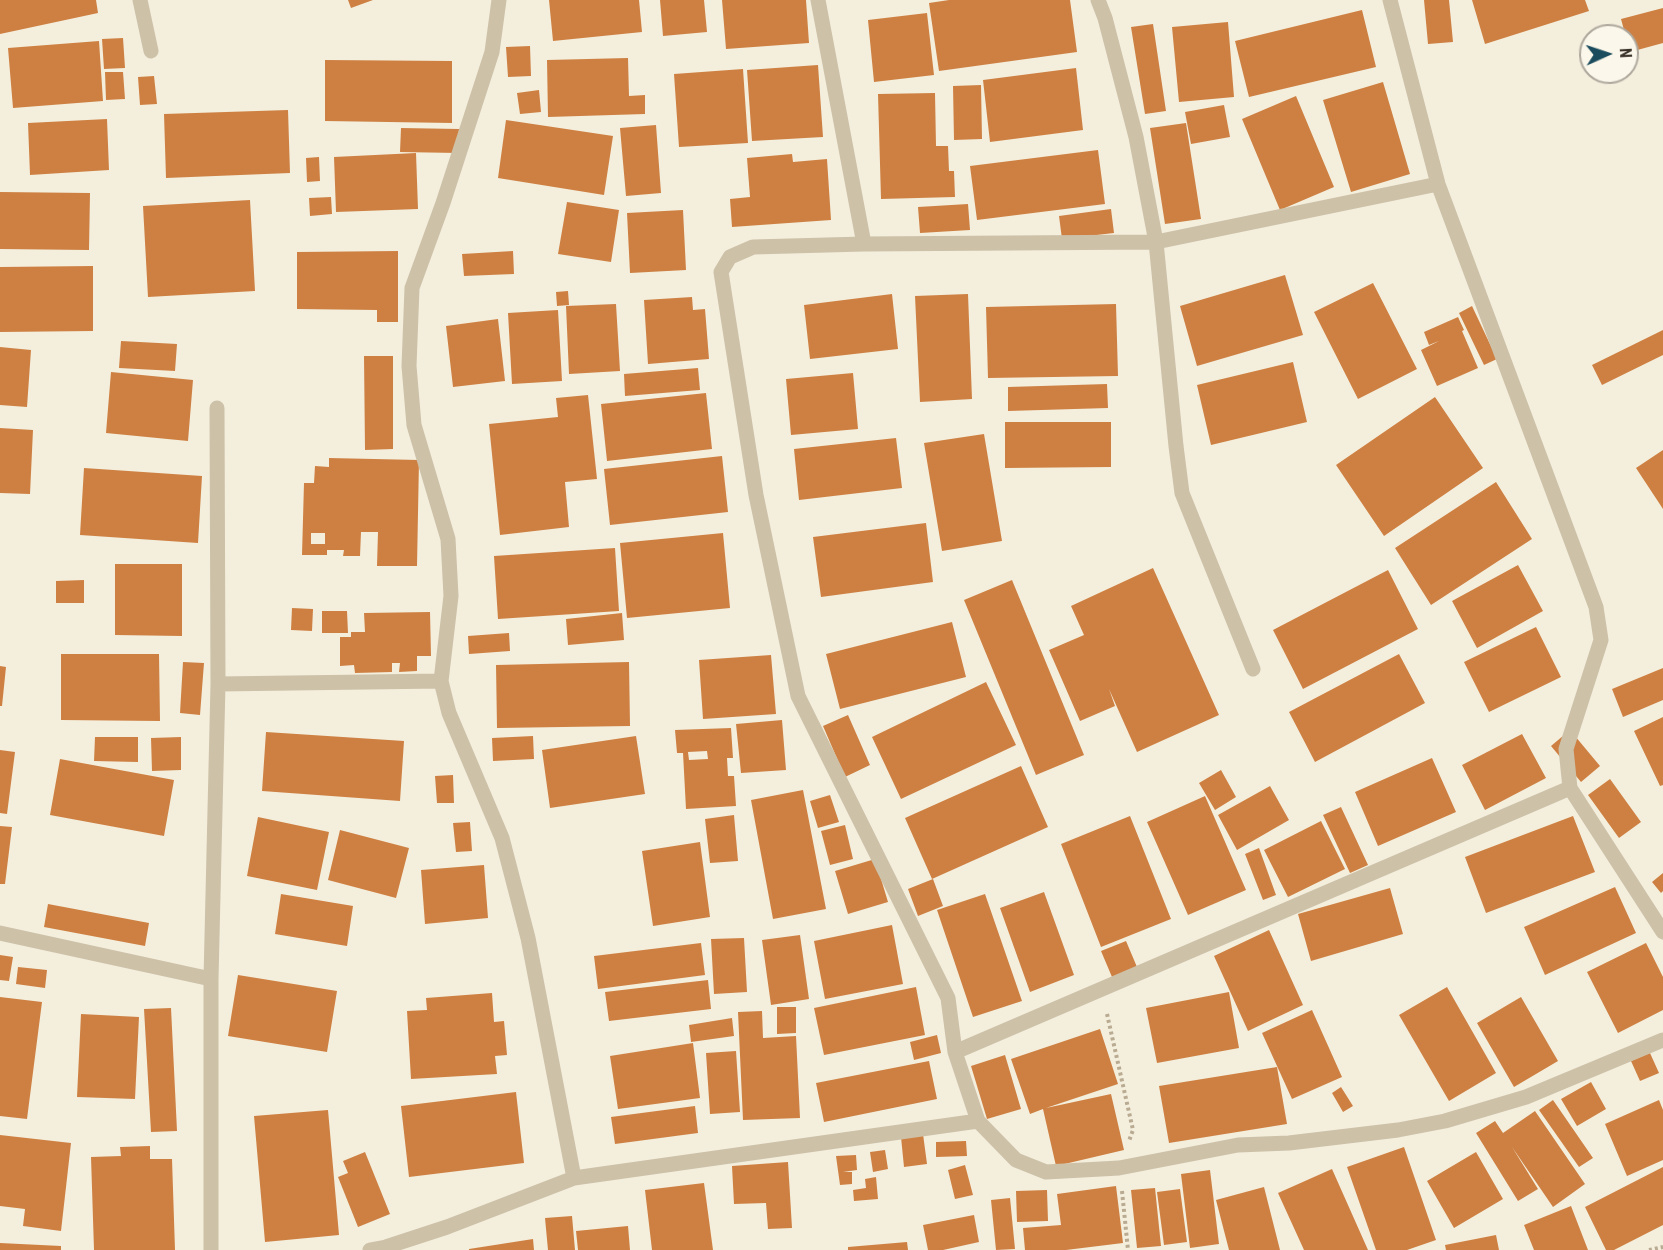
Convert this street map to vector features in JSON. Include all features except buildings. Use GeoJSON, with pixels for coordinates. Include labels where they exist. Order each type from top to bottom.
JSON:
{"type":"FeatureCollection","features":[{"type":"Feature","properties":{"kind":"street"},"geometry":{"type":"LineString","coordinates":[[140,0],[151,51]]}},
{"type":"Feature","properties":{"kind":"street"},"geometry":{"type":"LineString","coordinates":[[499,0],[492,52],[443,203],[412,288],[409,366],[414,425],[448,539],[451,596],[441,681],[449,713],[502,838],[528,938],[574,1179]]}},
{"type":"Feature","properties":{"kind":"street"},"geometry":{"type":"LineString","coordinates":[[818,0],[864,244]]}},
{"type":"Feature","properties":{"kind":"street"},"geometry":{"type":"LineString","coordinates":[[1098,0],[1105,18],[1136,137],[1156,242],[1182,493],[1253,669]]}},
{"type":"Feature","properties":{"kind":"street"},"geometry":{"type":"LineString","coordinates":[[1390,0],[1438,184],[1596,607],[1601,640],[1566,749],[1570,788],[1663,932]]}},
{"type":"Feature","properties":{"kind":"street"},"geometry":{"type":"LineString","coordinates":[[1438,184],[1156,242],[753,247],[730,257],[721,272],[756,495],[798,696],[948,998],[955,1052],[978,1121],[1016,1160],[1046,1172],[1119,1168],[1238,1145],[1311,1140],[1398,1130],[1445,1120],[1526,1097],[1663,1040]]}},
{"type":"Feature","properties":{"kind":"street"},"geometry":{"type":"LineString","coordinates":[[211,1250],[211,979],[218,684],[217,408]]}},
{"type":"Feature","properties":{"kind":"street"},"geometry":{"type":"LineString","coordinates":[[218,684],[441,681]]}},
{"type":"Feature","properties":{"kind":"street"},"geometry":{"type":"LineString","coordinates":[[955,1052],[1570,788]]}},
{"type":"Feature","properties":{"kind":"street"},"geometry":{"type":"LineString","coordinates":[[0,933],[211,979]]}},
{"type":"Feature","properties":{"kind":"street"},"geometry":{"type":"LineString","coordinates":[[370,1250],[447,1227],[574,1179],[978,1121]]}},
{"type":"Feature","properties":{"kind":"path"},"geometry":{"type":"LineString","coordinates":[[1102,989],[1133,1130],[1119,1168],[1128,1250]]}},
{"type":"Feature","properties":{"kind":"path"},"geometry":{"type":"LineString","coordinates":[[1649,1250],[1663,1247]]}}]}
